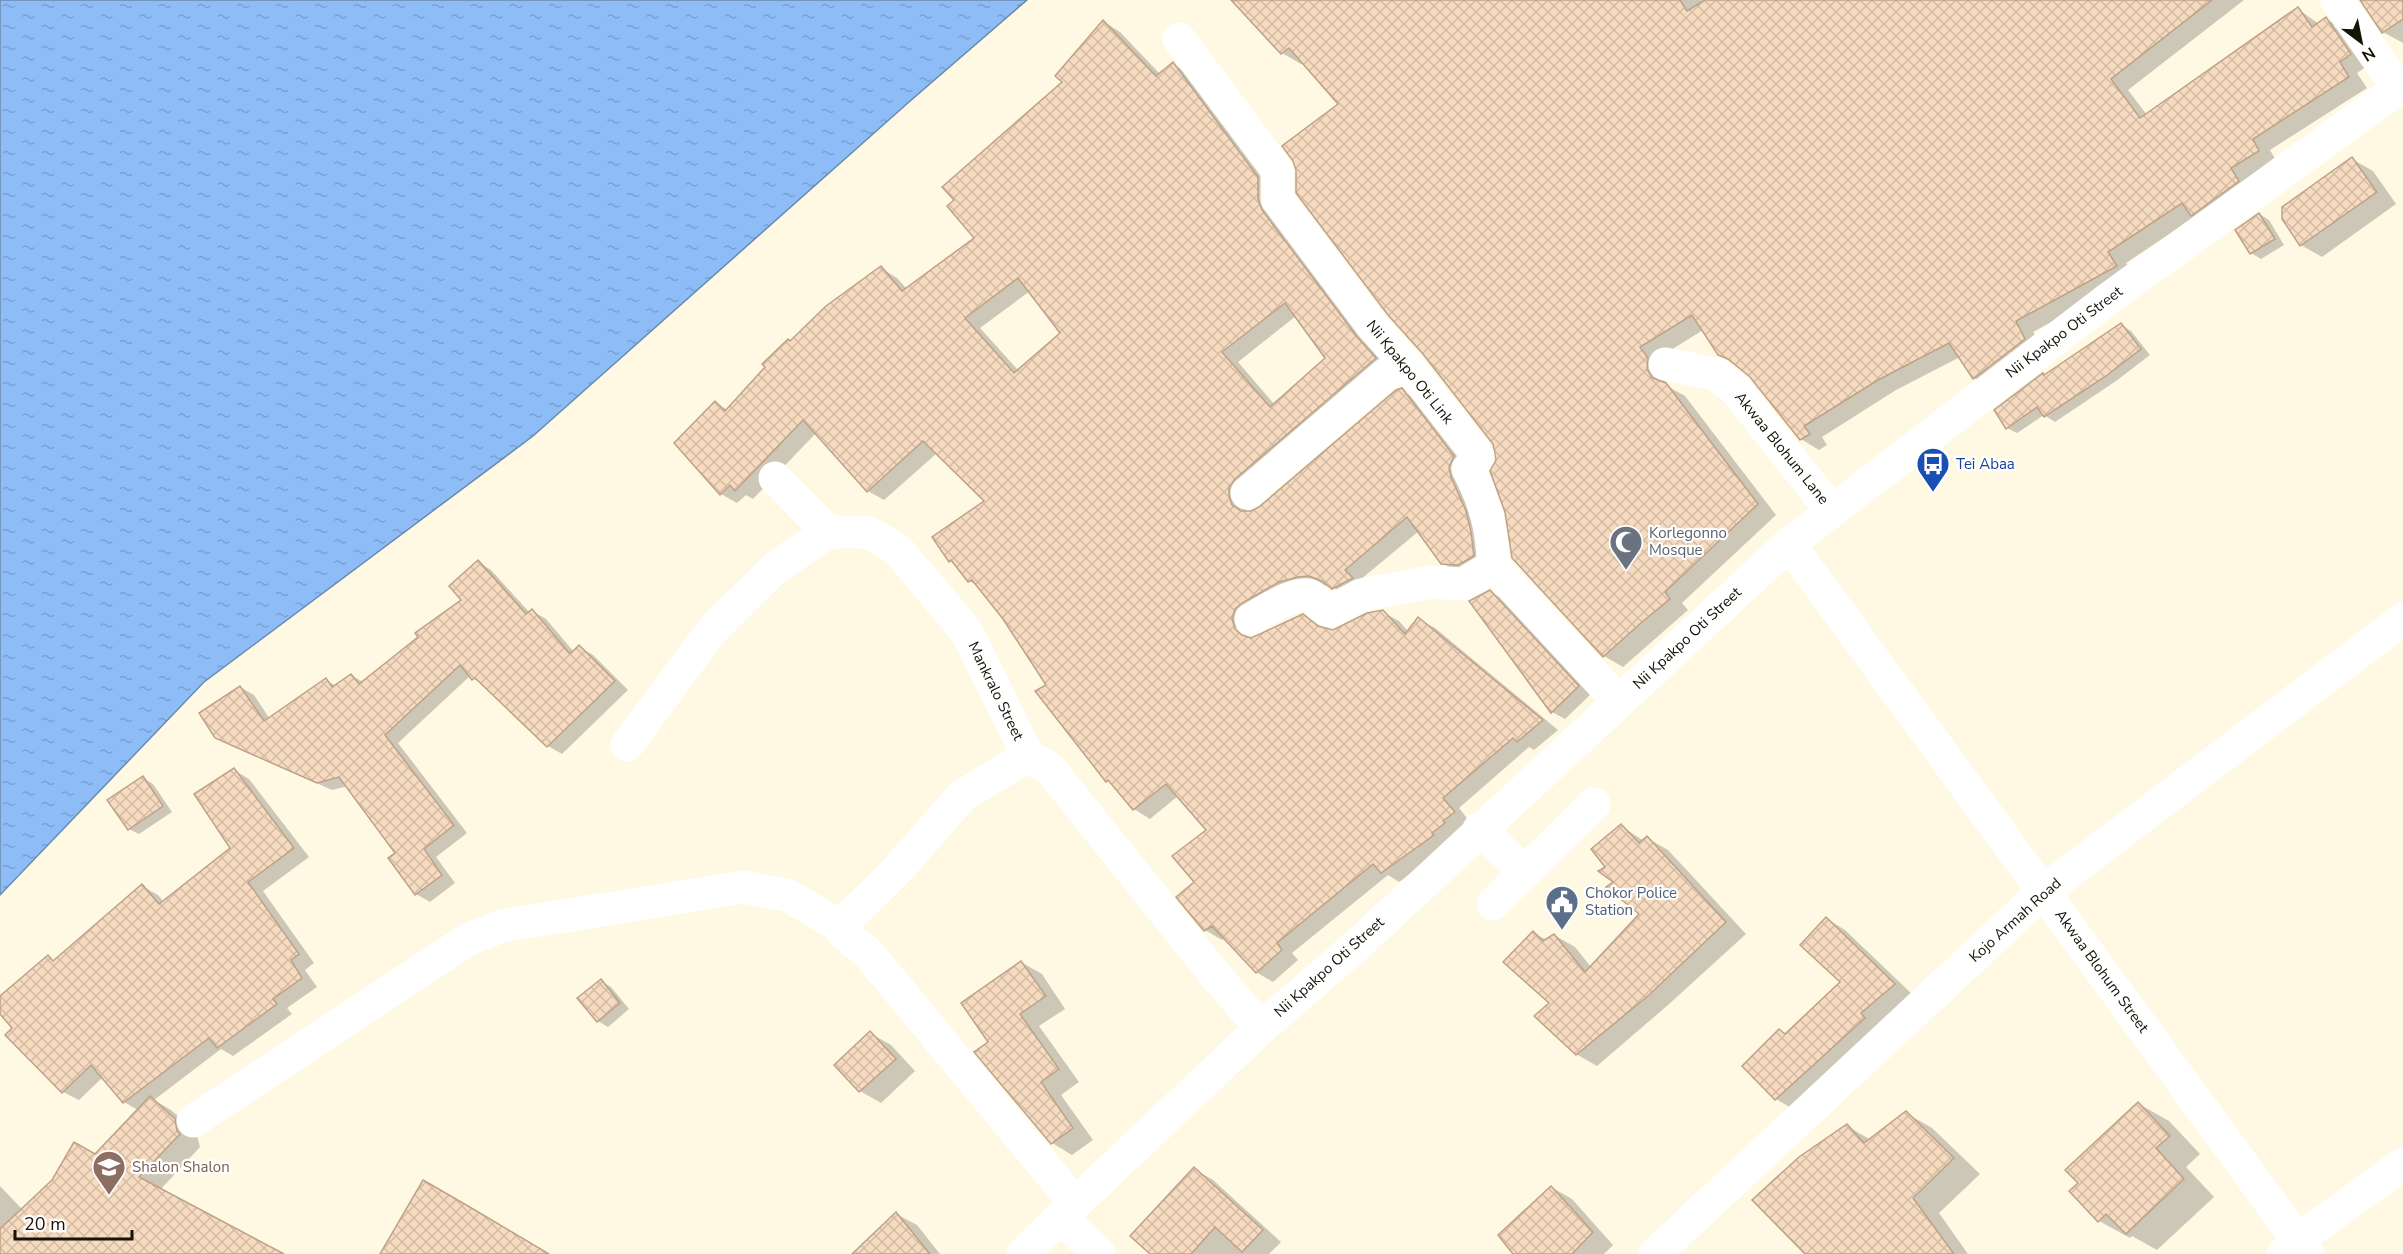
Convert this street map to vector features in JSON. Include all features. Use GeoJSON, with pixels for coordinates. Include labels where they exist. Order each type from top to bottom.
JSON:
{"type":"FeatureCollection","features":[{"type":"Feature","properties":{"kind":"street"},"geometry":{"type":"LineString","coordinates":[[2337,0],[2400,86]]}},
{"type":"Feature","properties":{"kind":"street","name":"Nii Kpakpo Oti Link"},"geometry":{"type":"LineString","coordinates":[[1179,39],[1273,165],[1276,171],[1277,199],[1373,327],[1408,366],[1478,456],[1468,469],[1483,497],[1493,543],[1493,566]]}},
{"type":"Feature","properties":{"kind":"street","name":"Nii Kpakpo Oti Street"},"geometry":{"type":"LineString","coordinates":[[1023,1254],[1261,1028],[1356,946],[1479,829],[1789,544],[2108,299],[2400,86]]}},
{"type":"Feature","properties":{"kind":"street","name":"Akwaa Blohum Lane"},"geometry":{"type":"LineString","coordinates":[[1665,364],[1716,374],[1735,389],[1831,510]]}},
{"type":"Feature","properties":{"kind":"street"},"geometry":{"type":"LineString","coordinates":[[1247,493],[1386,375],[1408,366]]}},
{"type":"Feature","properties":{"kind":"street"},"geometry":{"type":"LineString","coordinates":[[627,745],[713,629],[775,568],[828,532],[775,478]]}},
{"type":"Feature","properties":{"kind":"street","name":"Mankralo Street"},"geometry":{"type":"LineString","coordinates":[[828,532],[867,532],[897,549],[967,632],[1028,756],[1050,769],[1212,971],[1261,1028]]}},
{"type":"Feature","properties":{"kind":"street","name":"Akwaa Blohum Street"},"geometry":{"type":"LineString","coordinates":[[1789,544],[2044,891],[2296,1249]]}},
{"type":"Feature","properties":{"kind":"street"},"geometry":{"type":"LineString","coordinates":[[1251,619],[1295,596],[1307,595],[1314,598],[1323,609],[1330,612],[1361,595],[1431,582],[1463,584],[1493,566],[1618,701]]}},
{"type":"Feature","properties":{"kind":"street","name":"Kojo Armah Road"},"geometry":{"type":"LineString","coordinates":[[1655,1254],[2044,891],[2403,619]]}},
{"type":"Feature","properties":{"kind":"street"},"geometry":{"type":"LineString","coordinates":[[840,926],[897,870],[962,796],[1028,756]]}},
{"type":"Feature","properties":{"kind":"street"},"geometry":{"type":"LineString","coordinates":[[1493,904],[1594,804]]}},
{"type":"Feature","properties":{"kind":"street"},"geometry":{"type":"LineString","coordinates":[[1479,829],[1525,872]]}},
{"type":"Feature","properties":{"kind":"street"},"geometry":{"type":"LineString","coordinates":[[193,1121],[468,939],[502,926],[743,887],[788,895],[840,926],[845,935],[867,952],[1068,1210],[1099,1254]]}},
{"type":"Feature","properties":{"kind":"street"},"geometry":{"type":"LineString","coordinates":[[2296,1249],[2403,1164]]}},
{"type":"Feature","properties":{"kind":"water"},"geometry":{"type":"Polygon","coordinates":[[[0,0],[1027,0],[533,436],[204,682],[0,895],[0,0]]]}},
{"type":"Feature","properties":{"kind":"building"},"geometry":{"type":"Polygon","coordinates":[[[1231,0],[1680,0],[1687,11],[1705,0],[2212,0],[2111,79],[2140,118],[2298,7],[2312,27],[2326,17],[2351,54],[2340,62],[2349,77],[2253,139],[2259,151],[2231,168],[2239,181],[2191,216],[2182,203],[2108,252],[2117,266],[2016,321],[2025,339],[1973,379],[1949,343],[1878,380],[1804,426],[1810,434],[1800,440],[1750,377],[1728,359],[1718,355],[1692,315],[1640,347],[1648,358],[1647,369],[1652,378],[1666,383],[1758,504],[1665,592],[1670,599],[1603,657],[1512,558],[1505,512],[1490,471],[1496,460],[1493,444],[1423,354],[1388,315],[1296,193],[1296,170],[1293,161],[1282,146],[1338,104],[1289,48],[1281,54],[1231,0]]]}},
{"type":"Feature","properties":{"kind":"building"},"geometry":{"type":"Polygon","coordinates":[[[2360,0],[2403,0],[2403,19],[2382,33],[2360,0]]]}},
{"type":"Feature","properties":{"kind":"building"},"geometry":{"type":"Polygon","coordinates":[[[1103,20],[1156,76],[1173,62],[1258,177],[1258,199],[1262,210],[1358,338],[1376,358],[1235,479],[1229,487],[1232,505],[1241,511],[1251,511],[1259,507],[1396,390],[1402,388],[1454,456],[1449,467],[1451,477],[1466,511],[1474,556],[1458,565],[1441,564],[1407,517],[1345,570],[1353,578],[1332,589],[1322,581],[1309,576],[1279,582],[1235,609],[1232,618],[1235,629],[1251,638],[1303,614],[1318,626],[1333,630],[1367,613],[1383,610],[1405,634],[1418,617],[1543,720],[1517,742],[1513,738],[1443,798],[1455,812],[1432,833],[1434,835],[1381,873],[1373,864],[1277,943],[1282,950],[1256,973],[1212,926],[1204,931],[1176,897],[1194,882],[1172,856],[1206,830],[1166,784],[1133,810],[1108,780],[1106,782],[1035,691],[1046,685],[1003,619],[972,580],[968,582],[951,560],[949,562],[932,537],[984,501],[923,441],[867,492],[803,420],[735,491],[730,485],[720,495],[674,443],[715,401],[725,411],[765,367],[762,364],[788,339],[790,341],[826,306],[881,266],[902,291],[974,238],[947,206],[954,200],[942,187],[1062,82],[1055,76],[1103,20]],[[1018,278],[965,318],[1014,373],[1060,333],[1018,278]],[[1285,303],[1222,352],[1270,407],[1325,358],[1285,303]]]}},
{"type":"Feature","properties":{"kind":"building"},"geometry":{"type":"Polygon","coordinates":[[[2352,157],[2377,192],[2300,246],[2282,219],[2282,207],[2352,157]]]}},
{"type":"Feature","properties":{"kind":"building"},"geometry":{"type":"Polygon","coordinates":[[[2259,213],[2275,239],[2250,254],[2235,230],[2259,213]]]}},
{"type":"Feature","properties":{"kind":"building"},"geometry":{"type":"Polygon","coordinates":[[[2121,323],[2141,349],[2106,376],[2044,417],[2037,407],[2006,429],[1994,410],[2043,373],[2044,375],[2121,323]]]}},
{"type":"Feature","properties":{"kind":"building"},"geometry":{"type":"Polygon","coordinates":[[[478,560],[526,614],[532,609],[570,654],[579,645],[615,681],[547,747],[475,678],[472,680],[460,665],[385,735],[454,825],[424,849],[442,875],[415,895],[388,858],[395,853],[339,777],[317,783],[215,738],[199,713],[240,686],[264,721],[326,678],[332,687],[351,674],[359,684],[418,637],[415,633],[461,600],[449,586],[478,560]]]}},
{"type":"Feature","properties":{"kind":"building"},"geometry":{"type":"Polygon","coordinates":[[[1490,590],[1579,686],[1551,713],[1469,601],[1490,590]]]}},
{"type":"Feature","properties":{"kind":"building"},"geometry":{"type":"Polygon","coordinates":[[[234,768],[294,848],[248,882],[299,954],[291,960],[302,978],[273,999],[277,1004],[217,1048],[209,1038],[123,1103],[91,1065],[62,1093],[5,1035],[12,1028],[0,1014],[0,996],[48,955],[53,961],[142,884],[159,904],[230,848],[194,794],[234,768]]]}},
{"type":"Feature","properties":{"kind":"building"},"geometry":{"type":"Polygon","coordinates":[[[143,776],[163,806],[128,830],[107,800],[143,776]]]}},
{"type":"Feature","properties":{"kind":"building"},"geometry":{"type":"Polygon","coordinates":[[[1621,824],[1639,843],[1647,836],[1726,922],[1649,995],[1576,1055],[1534,1016],[1549,1003],[1503,962],[1533,931],[1543,941],[1554,934],[1585,972],[1639,914],[1606,887],[1613,882],[1598,871],[1605,867],[1591,849],[1621,824]]]}},
{"type":"Feature","properties":{"kind":"building"},"geometry":{"type":"Polygon","coordinates":[[[1826,917],[1895,984],[1861,1013],[1865,1018],[1775,1100],[1742,1066],[1779,1029],[1785,1034],[1840,982],[1800,945],[1826,917]]]}},
{"type":"Feature","properties":{"kind":"building"},"geometry":{"type":"Polygon","coordinates":[[[1021,961],[1046,996],[1020,1014],[1059,1069],[1041,1082],[1073,1128],[1051,1144],[974,1052],[988,1042],[961,1003],[1021,961]]]}},
{"type":"Feature","properties":{"kind":"building"},"geometry":{"type":"Polygon","coordinates":[[[601,979],[620,1003],[597,1022],[577,998],[601,979]]]}},
{"type":"Feature","properties":{"kind":"building"},"geometry":{"type":"Polygon","coordinates":[[[870,1031],[896,1059],[859,1092],[834,1065],[870,1031]]]}},
{"type":"Feature","properties":{"kind":"building","name":"Shalon Shalon"},"geometry":{"type":"Polygon","coordinates":[[[150,1096],[175,1119],[177,1131],[180,1134],[139,1177],[284,1254],[0,1254],[0,1229],[52,1180],[74,1142],[95,1154],[150,1096]]]}},
{"type":"Feature","properties":{"kind":"building"},"geometry":{"type":"Polygon","coordinates":[[[2138,1102],[2170,1136],[2156,1148],[2184,1179],[2126,1234],[2106,1214],[2098,1222],[2069,1191],[2078,1183],[2065,1170],[2138,1102]]]}},
{"type":"Feature","properties":{"kind":"building"},"geometry":{"type":"Polygon","coordinates":[[[1906,1111],[1954,1158],[1913,1198],[1954,1254],[1805,1254],[1752,1200],[1799,1157],[1847,1124],[1864,1143],[1906,1111]]]}},
{"type":"Feature","properties":{"kind":"building"},"geometry":{"type":"Polygon","coordinates":[[[1194,1167],[1263,1230],[1242,1252],[1215,1227],[1191,1254],[1150,1254],[1130,1236],[1194,1167]]]}},
{"type":"Feature","properties":{"kind":"building"},"geometry":{"type":"Polygon","coordinates":[[[423,1180],[468,1206],[549,1254],[380,1254],[423,1180]]]}},
{"type":"Feature","properties":{"kind":"building"},"geometry":{"type":"Polygon","coordinates":[[[1551,1186],[1593,1232],[1572,1254],[1513,1254],[1498,1235],[1551,1186]]]}},
{"type":"Feature","properties":{"kind":"building"},"geometry":{"type":"Polygon","coordinates":[[[896,1212],[930,1254],[852,1254],[896,1212]]]}},
{"type":"Feature","properties":{"kind":"place","name":"Tei Abaa"},"geometry":{"type":"Point","coordinates":[1933,493]}},
{"type":"Feature","properties":{"kind":"place","name":"Korlegonno Mosque"},"geometry":{"type":"Point","coordinates":[1626,571]}},
{"type":"Feature","properties":{"kind":"place","name":"Chokor Police Station"},"geometry":{"type":"Point","coordinates":[1562,931]}},
{"type":"Feature","properties":{"kind":"place","name":"Shalon Shalon"},"geometry":{"type":"Point","coordinates":[109,1196]}}]}
